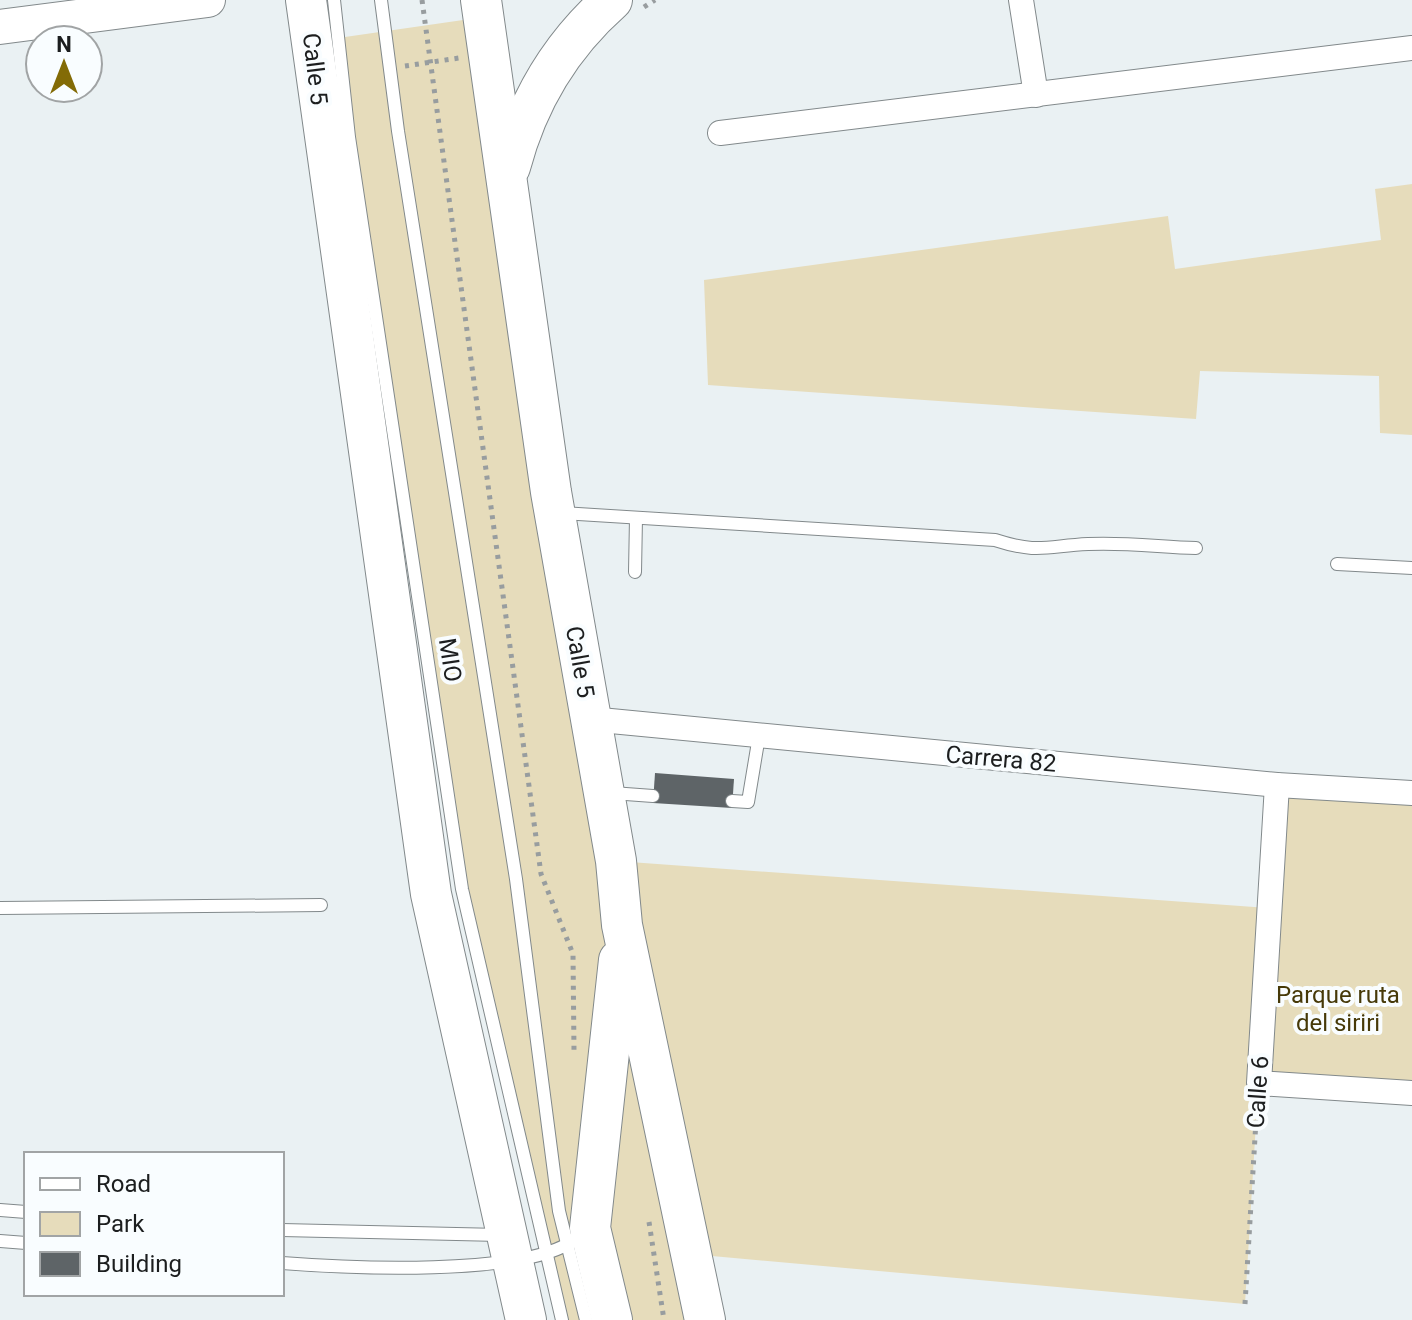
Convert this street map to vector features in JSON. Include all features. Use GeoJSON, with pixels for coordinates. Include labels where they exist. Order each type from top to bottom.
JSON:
{"type":"FeatureCollection","features":[{"type":"Feature","properties":{"kind":"main road","name":"Calle 5"},"geometry":{"type":"LineString","coordinates":[[306,0],[431,894],[522,1251],[526,1320]]}},
{"type":"Feature","properties":{"kind":"main road","name":"Calle 5"},"geometry":{"type":"LineString","coordinates":[[481,0],[509,175],[555,512],[605,793],[622,925],[705,1320]]}},
{"type":"Feature","properties":{"kind":"main road"},"geometry":{"type":"LineString","coordinates":[[509,175],[523,126],[544,80],[575,37],[612,0]]}},
{"type":"Feature","properties":{"kind":"main road"},"geometry":{"type":"LineString","coordinates":[[612,1320],[579,1236],[622,925]]}},
{"type":"Feature","properties":{"kind":"street"},"geometry":{"type":"LineString","coordinates":[[0,27],[208,0]]}},
{"type":"Feature","properties":{"kind":"street"},"geometry":{"type":"LineString","coordinates":[[1021,0],[1036,95]]}},
{"type":"Feature","properties":{"kind":"street"},"geometry":{"type":"LineString","coordinates":[[720,133],[1412,48]]}},
{"type":"Feature","properties":{"kind":"street","name":"Carrera 82"},"geometry":{"type":"LineString","coordinates":[[590,719],[1277,785],[1412,793]]}},
{"type":"Feature","properties":{"kind":"street","name":"Calle 6"},"geometry":{"type":"LineString","coordinates":[[1259,1083],[1277,785]]}},
{"type":"Feature","properties":{"kind":"street"},"geometry":{"type":"LineString","coordinates":[[1259,1083],[1412,1093]]}},
{"type":"Feature","properties":{"kind":"lane","name":"MIO"},"geometry":{"type":"LineString","coordinates":[[334,0],[351,153],[462,889],[522,1251],[562,1320]]}},
{"type":"Feature","properties":{"kind":"lane","name":"MIO"},"geometry":{"type":"LineString","coordinates":[[381,0],[516,879],[559,1211],[579,1236],[586,1320]]}},
{"type":"Feature","properties":{"kind":"lane"},"geometry":{"type":"LineString","coordinates":[[555,512],[995,540],[1020,548],[1053,550],[1087,544],[1196,548]]}},
{"type":"Feature","properties":{"kind":"lane"},"geometry":{"type":"LineString","coordinates":[[635,572],[636,518]]}},
{"type":"Feature","properties":{"kind":"lane"},"geometry":{"type":"LineString","coordinates":[[1337,564],[1412,568]]}},
{"type":"Feature","properties":{"kind":"lane"},"geometry":{"type":"LineString","coordinates":[[732,801],[748,802],[759,736]]}},
{"type":"Feature","properties":{"kind":"lane"},"geometry":{"type":"LineString","coordinates":[[605,793],[653,796]]}},
{"type":"Feature","properties":{"kind":"lane"},"geometry":{"type":"LineString","coordinates":[[0,908],[321,905]]}},
{"type":"Feature","properties":{"kind":"lane"},"geometry":{"type":"LineString","coordinates":[[0,1210],[24,1212]]}},
{"type":"Feature","properties":{"kind":"lane"},"geometry":{"type":"LineString","coordinates":[[284,1230],[522,1251]]}},
{"type":"Feature","properties":{"kind":"lane"},"geometry":{"type":"LineString","coordinates":[[284,1263],[332,1267],[522,1251],[579,1236]]}},
{"type":"Feature","properties":{"kind":"lane"},"geometry":{"type":"LineString","coordinates":[[0,1241],[24,1243]]}},
{"type":"Feature","properties":{"kind":"path"},"geometry":{"type":"LineString","coordinates":[[422,0],[541,874],[573,954],[574,1055]]}},
{"type":"Feature","properties":{"kind":"path","name":"Calle 6"},"geometry":{"type":"LineString","coordinates":[[1245,1304],[1259,1083]]}},
{"type":"Feature","properties":{"kind":"path"},"geometry":{"type":"LineString","coordinates":[[651,1257],[664,1320]]}},
{"type":"Feature","properties":{"kind":"green space","name":"Parque ruta del siriri"},"geometry":{"type":"Polygon","coordinates":[[[484,17],[616,861],[1268,908],[1277,785],[1412,793],[1412,1093],[1258,1090],[1245,1304],[690,1254],[705,1320],[562,1320],[462,889],[338,38],[484,17]]]}},
{"type":"Feature","properties":{"kind":"green space"},"geometry":{"type":"Polygon","coordinates":[[[1412,184],[1412,435],[1380,433],[1379,376],[1200,371],[1196,419],[708,385],[704,280],[1168,216],[1175,269],[1381,240],[1375,189],[1412,184]]]}},
{"type":"Feature","properties":{"kind":"building"},"geometry":{"type":"Polygon","coordinates":[[[655,773],[734,779],[732,808],[653,803],[655,773]]]}}]}
